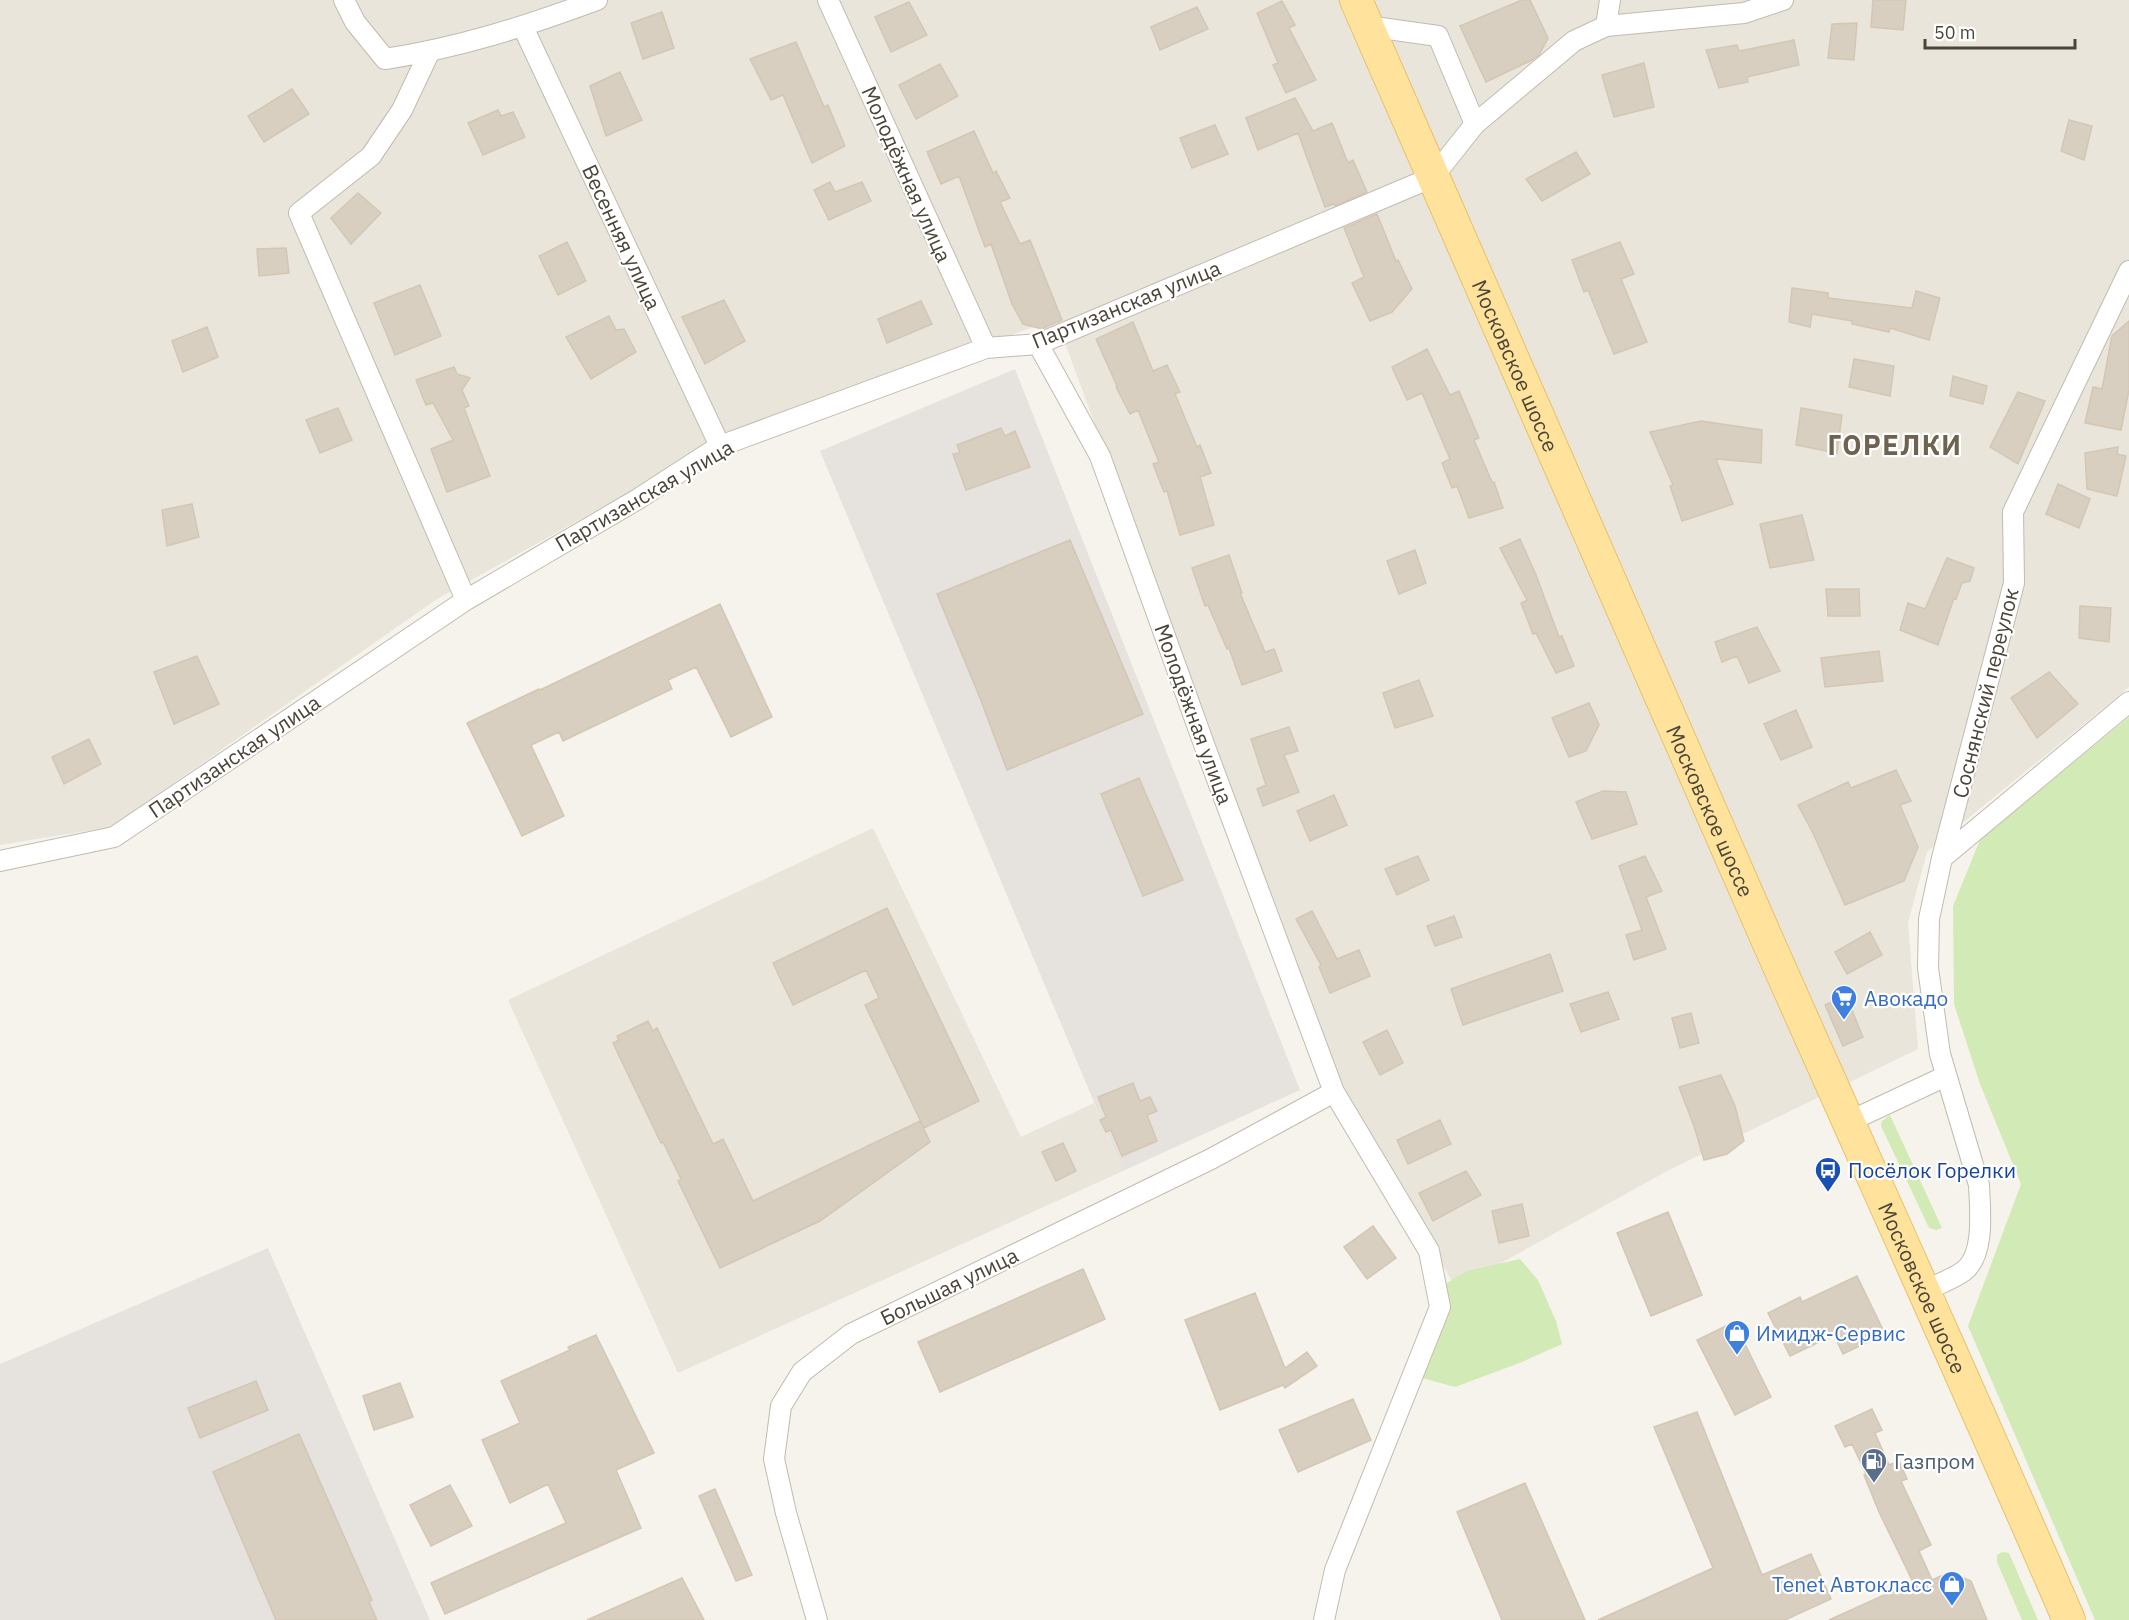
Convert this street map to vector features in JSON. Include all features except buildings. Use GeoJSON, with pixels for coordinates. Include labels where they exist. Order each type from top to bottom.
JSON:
{"type":"FeatureCollection","features":[{"type":"Feature","properties":{"kind":"main road","name":"Московское шоссе"},"geometry":{"type":"LineString","coordinates":[[1362,13],[2069,1620]]}},
{"type":"Feature","properties":{"kind":"street"},"geometry":{"type":"LineString","coordinates":[[344,0],[355,22],[385,59],[429,53],[523,27],[597,0]]}},
{"type":"Feature","properties":{"kind":"street","name":"Молодёжная улица"},"geometry":{"type":"LineString","coordinates":[[828,0],[986,348]]}},
{"type":"Feature","properties":{"kind":"street"},"geometry":{"type":"LineString","coordinates":[[1606,26],[1610,0]]}},
{"type":"Feature","properties":{"kind":"street"},"geometry":{"type":"LineString","coordinates":[[1433,177],[1475,124],[1574,41],[1606,26],[1744,13],[1783,0]]}},
{"type":"Feature","properties":{"kind":"street"},"geometry":{"type":"LineString","coordinates":[[1362,13],[1438,36],[1475,124]]}},
{"type":"Feature","properties":{"kind":"street","name":"Весенняя улица"},"geometry":{"type":"LineString","coordinates":[[523,27],[720,447]]}},
{"type":"Feature","properties":{"kind":"street"},"geometry":{"type":"LineString","coordinates":[[429,53],[402,110],[371,156],[299,213],[466,600]]}},
{"type":"Feature","properties":{"kind":"street","name":"Партизанская улица"},"geometry":{"type":"LineString","coordinates":[[0,861],[114,837],[466,600],[638,499],[720,447],[986,348],[1038,344],[1433,177]]}},
{"type":"Feature","properties":{"kind":"street","name":"Соснянский переулок"},"geometry":{"type":"LineString","coordinates":[[1923,1291],[1964,1271],[1972,1262],[1978,1250],[1980,1206],[1979,1185],[1940,1054],[1928,968],[1929,919],[1942,858],[2014,583],[2013,512],[2129,272]]}},
{"type":"Feature","properties":{"kind":"street","name":"Молодёжная улица"},"geometry":{"type":"LineString","coordinates":[[1038,344],[1100,456],[1205,747],[1334,1092],[1429,1251],[1440,1307],[1335,1570],[1324,1620]]}},
{"type":"Feature","properties":{"kind":"street"},"geometry":{"type":"LineString","coordinates":[[1942,858],[2129,702]]}},
{"type":"Feature","properties":{"kind":"street"},"geometry":{"type":"LineString","coordinates":[[1848,1122],[1946,1076]]}},
{"type":"Feature","properties":{"kind":"street","name":"Большая улица"},"geometry":{"type":"LineString","coordinates":[[817,1620],[786,1513],[774,1459],[781,1406],[802,1372],[851,1334],[1211,1159],[1334,1092]]}},
{"type":"Feature","properties":{"kind":"shaded area"},"geometry":{"type":"Polygon","coordinates":[[[0,0],[2129,0],[2129,687],[1927,852],[1908,923],[1918,1049],[1669,1170],[1456,1288],[1342,1092],[1056,319],[734,434],[437,599],[111,827],[0,845],[0,0]]]}},
{"type":"Feature","properties":{"kind":"shaded area"},"geometry":{"type":"Polygon","coordinates":[[[1015,369],[1300,1090],[1123,1171],[820,451],[1015,369]]]}},
{"type":"Feature","properties":{"kind":"shaded area"},"geometry":{"type":"Polygon","coordinates":[[[873,828],[1021,1137],[1094,1103],[1123,1171],[678,1373],[508,1000],[873,828]]]}},
{"type":"Feature","properties":{"kind":"shaded area"},"geometry":{"type":"Polygon","coordinates":[[[268,1248],[430,1620],[0,1620],[0,1364],[268,1248]]]}},
{"type":"Feature","properties":{"kind":"green space"},"geometry":{"type":"Polygon","coordinates":[[[2129,717],[2129,1620],[2095,1620],[1968,1326],[2021,1184],[1980,1084],[1954,1004],[1953,906],[1980,840],[2129,717]]]}},
{"type":"Feature","properties":{"kind":"green space"},"geometry":{"type":"Polygon","coordinates":[[[1890,1115],[1942,1228],[1936,1230],[1929,1228],[1881,1126],[1882,1121],[1890,1115]]]}},
{"type":"Feature","properties":{"kind":"green space"},"geometry":{"type":"Polygon","coordinates":[[[1520,1259],[1538,1280],[1556,1321],[1562,1344],[1455,1387],[1422,1378],[1445,1310],[1447,1283],[1467,1271],[1520,1259]]]}},
{"type":"Feature","properties":{"kind":"green space"},"geometry":{"type":"Polygon","coordinates":[[[2002,1552],[2009,1553],[2038,1620],[2022,1620],[1997,1562],[1997,1555],[2002,1552]]]}},
{"type":"Feature","properties":{"kind":"place","name":"Авокадо"},"geometry":{"type":"Point","coordinates":[1844,1021]}},
{"type":"Feature","properties":{"kind":"place","name":"Посёлок Горелки"},"geometry":{"type":"Point","coordinates":[1828,1193]}},
{"type":"Feature","properties":{"kind":"place","name":"Имидж-Сервис"},"geometry":{"type":"Point","coordinates":[1737,1356]}},
{"type":"Feature","properties":{"kind":"place","name":"Газпром"},"geometry":{"type":"Point","coordinates":[1874,1484]}},
{"type":"Feature","properties":{"kind":"place","name":"Tenet Автокласс"},"geometry":{"type":"Point","coordinates":[1952,1607]}},
{"type":"Feature","properties":{"kind":"district","name":"ГОРЕЛКИ"},"geometry":{"type":"Point","coordinates":[1895,444]}}]}
